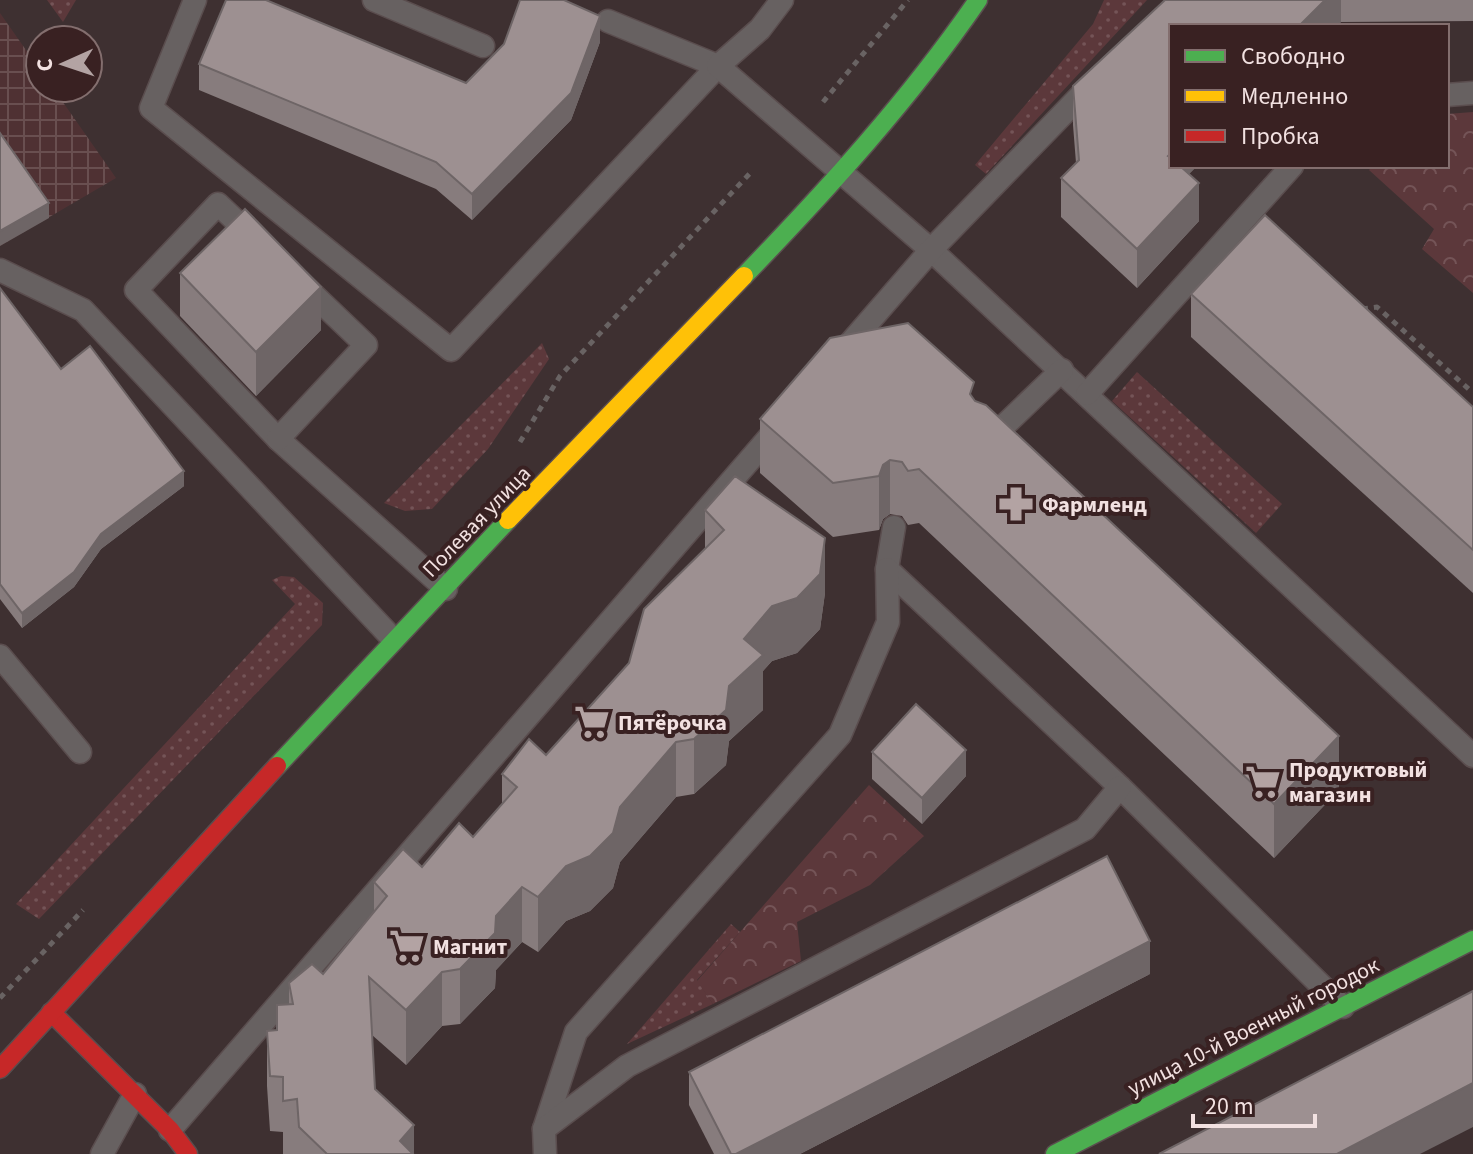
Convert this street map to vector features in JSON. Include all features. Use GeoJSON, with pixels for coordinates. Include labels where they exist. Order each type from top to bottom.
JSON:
{"type":"FeatureCollection","features":[{"type":"Feature","properties":{"kind":"street","name":"Полевая улица"},"geometry":{"type":"LineString","coordinates":[[0,1069],[393,639],[446,589],[841,172],[944,49],[978,0]]}},
{"type":"Feature","properties":{"kind":"street","name":"улица 10-й Военный городок"},"geometry":{"type":"LineString","coordinates":[[1055,1154],[1080,1148],[1473,940]]}},
{"type":"Feature","properties":{"kind":"street"},"geometry":{"type":"LineString","coordinates":[[51,1012],[170,1130],[188,1154]]}},
{"type":"Feature","properties":{"kind":"lane"},"geometry":{"type":"LineString","coordinates":[[195,0],[151,108],[451,350],[718,66],[760,29],[782,0]]}},
{"type":"Feature","properties":{"kind":"lane"},"geometry":{"type":"LineString","coordinates":[[374,0],[483,46]]}},
{"type":"Feature","properties":{"kind":"lane"},"geometry":{"type":"LineString","coordinates":[[608,21],[718,66],[931,250],[1473,756]]}},
{"type":"Feature","properties":{"kind":"lane"},"geometry":{"type":"LineString","coordinates":[[826,371],[931,250],[1108,67]]}},
{"type":"Feature","properties":{"kind":"lane"},"geometry":{"type":"LineString","coordinates":[[1449,95],[1473,93]]}},
{"type":"Feature","properties":{"kind":"lane"},"geometry":{"type":"LineString","coordinates":[[1087,394],[1290,168]]}},
{"type":"Feature","properties":{"kind":"lane"},"geometry":{"type":"LineString","coordinates":[[278,439],[366,345],[218,204],[136,290],[278,439],[446,589]]}},
{"type":"Feature","properties":{"kind":"lane"},"geometry":{"type":"LineString","coordinates":[[0,270],[83,310],[393,639]]}},
{"type":"Feature","properties":{"kind":"lane"},"geometry":{"type":"LineString","coordinates":[[984,445],[1062,370]]}},
{"type":"Feature","properties":{"kind":"lane"},"geometry":{"type":"LineString","coordinates":[[170,1130],[795,407]]}},
{"type":"Feature","properties":{"kind":"lane"},"geometry":{"type":"LineString","coordinates":[[545,1154],[544,1129],[576,1032],[840,735],[888,622],[887,569],[894,527]]}},
{"type":"Feature","properties":{"kind":"lane"},"geometry":{"type":"LineString","coordinates":[[887,569],[1120,787],[1343,1007]]}},
{"type":"Feature","properties":{"kind":"lane"},"geometry":{"type":"LineString","coordinates":[[0,656],[80,752]]}},
{"type":"Feature","properties":{"kind":"lane"},"geometry":{"type":"LineString","coordinates":[[544,1129],[627,1066],[1085,829],[1120,787]]}},
{"type":"Feature","properties":{"kind":"lane"},"geometry":{"type":"LineString","coordinates":[[102,1154],[135,1094]]}},
{"type":"Feature","properties":{"kind":"path"},"geometry":{"type":"LineString","coordinates":[[823,102],[908,0]]}},
{"type":"Feature","properties":{"kind":"path"},"geometry":{"type":"LineString","coordinates":[[1357,310],[1377,307],[1473,393]]}},
{"type":"Feature","properties":{"kind":"shaded area"},"geometry":{"type":"Polygon","coordinates":[[[0,13],[24,47],[24,104],[64,104],[116,178],[0,246],[0,13]]]}},
{"type":"Feature","properties":{"kind":"green space"},"geometry":{"type":"Polygon","coordinates":[[[47,0],[76,0],[63,22],[47,0]]]}},
{"type":"Feature","properties":{"kind":"green space"},"geometry":{"type":"Polygon","coordinates":[[[1104,0],[1147,0],[986,174],[975,165],[1093,24],[1104,0]]]}},
{"type":"Feature","properties":{"kind":"green space"},"geometry":{"type":"Polygon","coordinates":[[[1473,112],[1473,293],[1422,249],[1434,229],[1369,170],[1449,168],[1449,114],[1473,112]]]}},
{"type":"Feature","properties":{"kind":"green space"},"geometry":{"type":"Polygon","coordinates":[[[542,343],[549,359],[488,449],[432,509],[405,511],[384,503],[542,343]]]}},
{"type":"Feature","properties":{"kind":"green space"},"geometry":{"type":"Polygon","coordinates":[[[1137,372],[1282,504],[1256,533],[1112,401],[1137,372]]]}},
{"type":"Feature","properties":{"kind":"green space"},"geometry":{"type":"Polygon","coordinates":[[[281,576],[294,577],[323,603],[322,625],[39,919],[16,904],[295,604],[272,580],[281,576]]]}},
{"type":"Feature","properties":{"kind":"green space"},"geometry":{"type":"Polygon","coordinates":[[[869,785],[924,836],[870,885],[797,922],[801,961],[713,1004],[697,981],[869,785]]]}},
{"type":"Feature","properties":{"kind":"green space"},"geometry":{"type":"Polygon","coordinates":[[[731,924],[740,932],[697,980],[713,1004],[627,1044],[731,924]]]}},
{"type":"Feature","properties":{"kind":"building"},"geometry":{"type":"Polygon","coordinates":[[[226,0],[266,0],[466,83],[504,44],[520,0],[564,0],[600,16],[571,93],[472,194],[436,162],[199,64],[226,0]]]}},
{"type":"Feature","properties":{"kind":"building"},"geometry":{"type":"Polygon","coordinates":[[[1165,0],[1325,0],[1301,24],[1169,24],[1169,168],[1182,168],[1199,183],[1137,249],[1061,178],[1079,160],[1073,86],[1165,0]]]}},
{"type":"Feature","properties":{"kind":"building"},"geometry":{"type":"Polygon","coordinates":[[[0,133],[49,203],[0,231],[0,133]]]}},
{"type":"Feature","properties":{"kind":"building"},"geometry":{"type":"Polygon","coordinates":[[[245,209],[321,287],[256,352],[180,273],[245,209]]]}},
{"type":"Feature","properties":{"kind":"building"},"geometry":{"type":"Polygon","coordinates":[[[1265,215],[1473,407],[1473,550],[1191,294],[1265,215]]]}},
{"type":"Feature","properties":{"kind":"building"},"geometry":{"type":"Polygon","coordinates":[[[0,288],[61,369],[90,346],[184,471],[101,534],[74,572],[22,613],[0,584],[0,288]]]}},
{"type":"Feature","properties":{"kind":"building"},"geometry":{"type":"Polygon","coordinates":[[[908,323],[974,382],[970,394],[975,401],[986,405],[1339,736],[1274,804],[919,469],[908,471],[902,462],[890,460],[883,465],[879,476],[833,483],[760,419],[830,338],[908,323]]]}},
{"type":"Feature","properties":{"kind":"building"},"geometry":{"type":"Polygon","coordinates":[[[735,476],[825,538],[820,574],[797,598],[772,606],[744,639],[763,655],[729,686],[726,710],[694,739],[676,742],[620,807],[613,833],[590,856],[566,866],[538,897],[522,887],[496,916],[495,933],[460,969],[442,972],[406,1010],[369,977],[375,1089],[414,1125],[400,1141],[413,1154],[327,1154],[299,1127],[297,1099],[283,1101],[283,1077],[270,1076],[267,1031],[277,1030],[277,1005],[293,1004],[289,983],[312,964],[323,974],[387,896],[374,882],[403,849],[422,867],[459,823],[473,837],[517,787],[502,774],[529,739],[546,755],[629,663],[644,609],[724,530],[705,510],[735,476]]]}},
{"type":"Feature","properties":{"kind":"building"},"geometry":{"type":"Polygon","coordinates":[[[916,704],[966,750],[922,798],[872,752],[916,704]]]}},
{"type":"Feature","properties":{"kind":"building"},"geometry":{"type":"Polygon","coordinates":[[[1107,856],[1150,941],[731,1154],[689,1072],[1107,856]]]}},
{"type":"Feature","properties":{"kind":"building"},"geometry":{"type":"Polygon","coordinates":[[[1473,991],[1473,1083],[1337,1154],[1159,1154],[1473,991]]]}},
{"type":"Feature","properties":{"kind":"traffic: fast"},"geometry":{"type":"LineString","coordinates":[[744,276],[867,143],[978,0]]}},
{"type":"Feature","properties":{"kind":"traffic: fast"},"geometry":{"type":"LineString","coordinates":[[277,766],[508,520]]}},
{"type":"Feature","properties":{"kind":"traffic: fast"},"geometry":{"type":"LineString","coordinates":[[1055,1154],[1473,940]]}},
{"type":"Feature","properties":{"kind":"traffic: slow"},"geometry":{"type":"LineString","coordinates":[[508,520],[744,276]]}},
{"type":"Feature","properties":{"kind":"traffic: jam"},"geometry":{"type":"LineString","coordinates":[[0,1069],[277,766]]}},
{"type":"Feature","properties":{"kind":"traffic: jam"},"geometry":{"type":"LineString","coordinates":[[51,1012],[170,1130],[188,1154]]}},
{"type":"Feature","properties":{"kind":"place","name":"Фармленд"},"geometry":{"type":"Point","coordinates":[1016,504]}},
{"type":"Feature","properties":{"kind":"place","name":"Пятёрочка"},"geometry":{"type":"Point","coordinates":[592,722]}},
{"type":"Feature","properties":{"kind":"place","name":"Продуктовый магазин"},"geometry":{"type":"Point","coordinates":[1263,782]}},
{"type":"Feature","properties":{"kind":"place","name":"Магнит"},"geometry":{"type":"Point","coordinates":[407,946]}}]}
